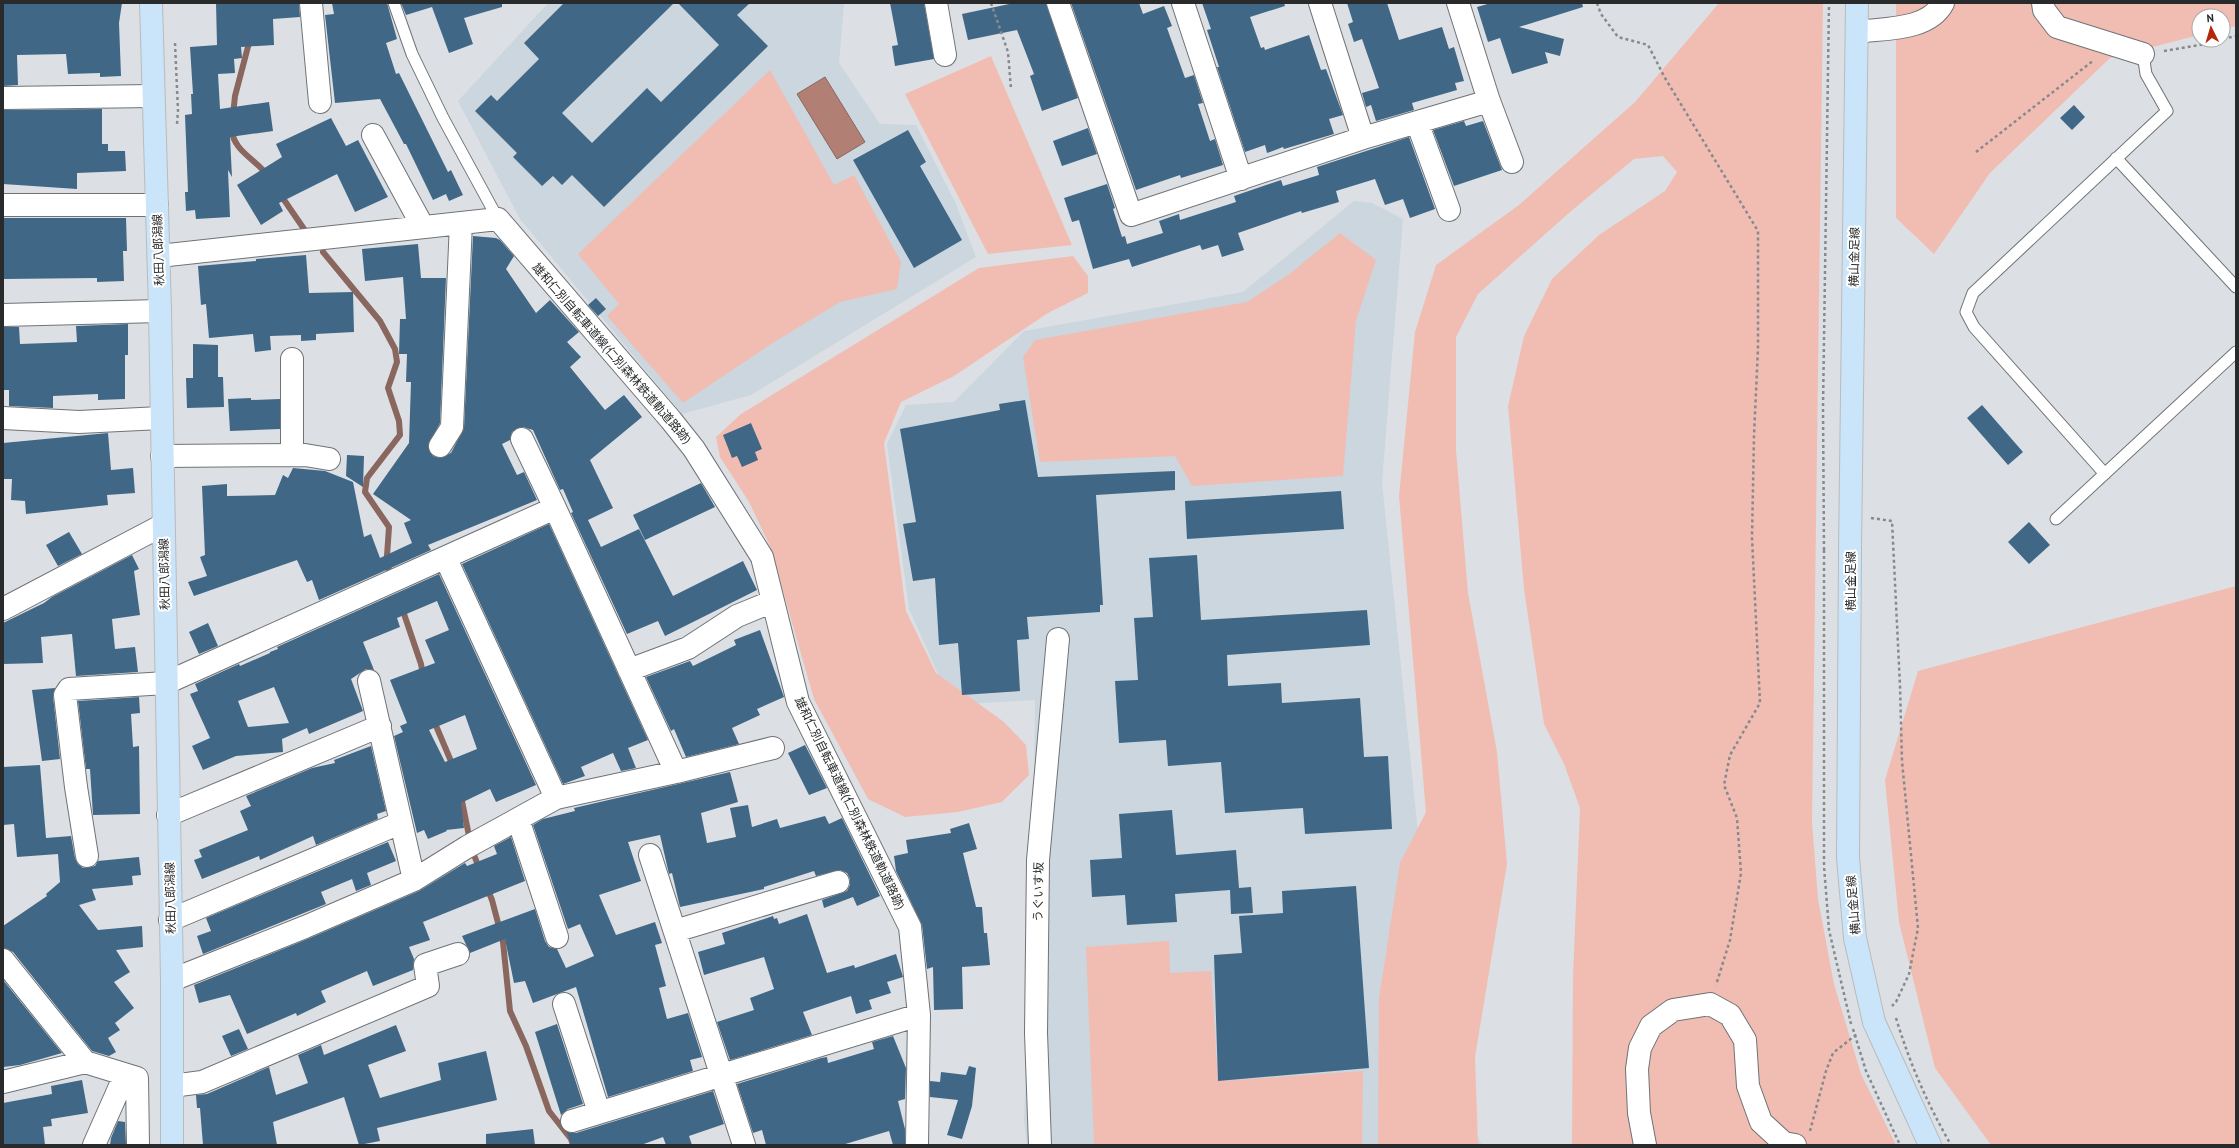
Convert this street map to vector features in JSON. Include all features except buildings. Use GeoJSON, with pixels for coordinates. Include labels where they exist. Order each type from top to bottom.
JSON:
{"type":"FeatureCollection","features":[{"type":"Feature","properties":{"kind":"main road","name":"秋田八郎潟線"},"geometry":{"type":"LineString","coordinates":[[152,3],[159,256],[172,980],[172,1145]]}},
{"type":"Feature","properties":{"kind":"main road","name":"横山金足線"},"geometry":{"type":"LineString","coordinates":[[1857,3],[1850,516],[1848,858],[1855,938],[1874,1022],[1930,1145]]}},
{"type":"Feature","properties":{"kind":"street"},"geometry":{"type":"LineString","coordinates":[[310,3],[320,102]]}},
{"type":"Feature","properties":{"kind":"street"},"geometry":{"type":"LineString","coordinates":[[936,3],[945,55]]}},
{"type":"Feature","properties":{"kind":"street"},"geometry":{"type":"LineString","coordinates":[[1058,3],[1131,215],[1363,138],[1489,101]]}},
{"type":"Feature","properties":{"kind":"street"},"geometry":{"type":"LineString","coordinates":[[1183,3],[1241,179]]}},
{"type":"Feature","properties":{"kind":"street"},"geometry":{"type":"LineString","coordinates":[[1320,3],[1363,138]]}},
{"type":"Feature","properties":{"kind":"street"},"geometry":{"type":"LineString","coordinates":[[1458,3],[1489,101],[1512,162]]}},
{"type":"Feature","properties":{"kind":"street"},"geometry":{"type":"LineString","coordinates":[[1857,32],[1915,24],[1930,18],[1943,3]]}},
{"type":"Feature","properties":{"kind":"street"},"geometry":{"type":"LineString","coordinates":[[2043,3],[2044,10],[2057,27],[2144,54]]}},
{"type":"Feature","properties":{"kind":"street"},"geometry":{"type":"LineString","coordinates":[[3,98],[154,96]]}},
{"type":"Feature","properties":{"kind":"street"},"geometry":{"type":"LineString","coordinates":[[1417,122],[1449,210]]}},
{"type":"Feature","properties":{"kind":"street"},"geometry":{"type":"LineString","coordinates":[[372,135],[423,227]]}},
{"type":"Feature","properties":{"kind":"street"},"geometry":{"type":"LineString","coordinates":[[3,205],[157,205]]}},
{"type":"Feature","properties":{"kind":"street"},"geometry":{"type":"LineString","coordinates":[[159,256],[498,218]]}},
{"type":"Feature","properties":{"kind":"street","name":"雄和仁別自転車道線(仁別森林鉄道軌道路跡)"},"geometry":{"type":"LineString","coordinates":[[498,218],[671,420],[694,449],[762,557],[771,602],[798,702],[910,927],[919,1015],[917,1145]]}},
{"type":"Feature","properties":{"kind":"street"},"geometry":{"type":"LineString","coordinates":[[440,446],[452,426],[461,223]]}},
{"type":"Feature","properties":{"kind":"street"},"geometry":{"type":"LineString","coordinates":[[3,315],[160,311]]}},
{"type":"Feature","properties":{"kind":"street"},"geometry":{"type":"LineString","coordinates":[[292,359],[292,455]]}},
{"type":"Feature","properties":{"kind":"street"},"geometry":{"type":"LineString","coordinates":[[3,418],[79,422],[161,418]]}},
{"type":"Feature","properties":{"kind":"street"},"geometry":{"type":"LineString","coordinates":[[522,439],[676,772]]}},
{"type":"Feature","properties":{"kind":"street"},"geometry":{"type":"LineString","coordinates":[[162,456],[305,455],[329,459]]}},
{"type":"Feature","properties":{"kind":"street"},"geometry":{"type":"LineString","coordinates":[[87,856],[76,787],[65,695],[69,689],[166,683],[446,559],[555,508]]}},
{"type":"Feature","properties":{"kind":"street"},"geometry":{"type":"LineString","coordinates":[[3,608],[163,525]]}},
{"type":"Feature","properties":{"kind":"street"},"geometry":{"type":"LineString","coordinates":[[446,559],[556,798]]}},
{"type":"Feature","properties":{"kind":"street"},"geometry":{"type":"LineString","coordinates":[[629,670],[688,648],[737,616],[771,602]]}},
{"type":"Feature","properties":{"kind":"street","name":"うぐいす坂"},"geometry":{"type":"LineString","coordinates":[[1040,1145],[1036,1033],[1038,860],[1058,639]]}},
{"type":"Feature","properties":{"kind":"street"},"geometry":{"type":"LineString","coordinates":[[368,681],[380,726],[400,823],[414,880]]}},
{"type":"Feature","properties":{"kind":"street"},"geometry":{"type":"LineString","coordinates":[[168,815],[380,726]]}},
{"type":"Feature","properties":{"kind":"street"},"geometry":{"type":"LineString","coordinates":[[172,980],[305,927],[414,880],[467,847],[556,798],[676,772],[773,748]]}},
{"type":"Feature","properties":{"kind":"street"},"geometry":{"type":"LineString","coordinates":[[518,819],[557,937]]}},
{"type":"Feature","properties":{"kind":"street"},"geometry":{"type":"LineString","coordinates":[[170,920],[400,823]]}},
{"type":"Feature","properties":{"kind":"street"},"geometry":{"type":"LineString","coordinates":[[650,855],[744,1145]]}},
{"type":"Feature","properties":{"kind":"street"},"geometry":{"type":"LineString","coordinates":[[675,931],[838,882]]}},
{"type":"Feature","properties":{"kind":"street"},"geometry":{"type":"LineString","coordinates":[[172,1086],[202,1082],[428,986],[425,965],[458,954]]}},
{"type":"Feature","properties":{"kind":"street"},"geometry":{"type":"LineString","coordinates":[[3,960],[85,1062]]}},
{"type":"Feature","properties":{"kind":"street"},"geometry":{"type":"LineString","coordinates":[[564,1004],[599,1112]]}},
{"type":"Feature","properties":{"kind":"street"},"geometry":{"type":"LineString","coordinates":[[1645,1145],[1639,1114],[1637,1069],[1640,1048],[1651,1026],[1673,1010],[1710,1004],[1730,1015],[1745,1040],[1748,1086],[1760,1122],[1784,1143],[1802,1139]]}},
{"type":"Feature","properties":{"kind":"street"},"geometry":{"type":"LineString","coordinates":[[572,1121],[919,1015]]}},
{"type":"Feature","properties":{"kind":"street"},"geometry":{"type":"LineString","coordinates":[[3,1082],[85,1062],[137,1078],[138,1145]]}},
{"type":"Feature","properties":{"kind":"street"},"geometry":{"type":"LineString","coordinates":[[94,1145],[125,1075]]}},
{"type":"Feature","properties":{"kind":"lane","name":"雄和仁別自転車道線(仁別森林鉄道軌道路跡)"},"geometry":{"type":"LineString","coordinates":[[394,3],[412,54],[443,118],[498,218]]}},
{"type":"Feature","properties":{"kind":"lane"},"geometry":{"type":"LineString","coordinates":[[2105,474],[1974,327],[1966,312],[1973,294],[2167,111],[2146,74],[2144,54]]}},
{"type":"Feature","properties":{"kind":"lane"},"geometry":{"type":"LineString","coordinates":[[2116,158],[2236,287]]}},
{"type":"Feature","properties":{"kind":"lane"},"geometry":{"type":"LineString","coordinates":[[2056,519],[2236,352]]}},
{"type":"Feature","properties":{"kind":"path"},"geometry":{"type":"LineString","coordinates":[[992,3],[1008,52],[1012,89]]}},
{"type":"Feature","properties":{"kind":"path"},"geometry":{"type":"LineString","coordinates":[[1597,3],[1601,14],[1618,37],[1648,45],[1665,78],[1724,178],[1758,231],[1758,348],[1754,436],[1752,538],[1760,703],[1730,754],[1724,785],[1737,818],[1741,873],[1730,940],[1710,1004]]}},
{"type":"Feature","properties":{"kind":"path"},"geometry":{"type":"LineString","coordinates":[[1824,550],[1823,407],[1829,3]]}},
{"type":"Feature","properties":{"kind":"path"},"geometry":{"type":"LineString","coordinates":[[1976,152],[2114,45]]}},
{"type":"Feature","properties":{"kind":"path"},"geometry":{"type":"LineString","coordinates":[[2144,54],[2191,46]]}},
{"type":"Feature","properties":{"kind":"path"},"geometry":{"type":"LineString","coordinates":[[1850,516],[1892,521],[1902,761],[1918,928],[1909,974],[1896,1002],[1891,1006],[1905,1048],[1928,1104],[1951,1145]]}},
{"type":"Feature","properties":{"kind":"path"},"geometry":{"type":"LineString","coordinates":[[1802,1139],[1833,1053],[1862,1030]]}},
{"type":"Feature","properties":{"kind":"shaded area"},"geometry":{"type":"Polygon","coordinates":[[[548,3],[844,3],[839,63],[880,124],[916,125],[956,204],[976,257],[751,395],[682,414],[520,219],[458,101],[548,3]]]}},
{"type":"Feature","properties":{"kind":"shaded area"},"geometry":{"type":"Polygon","coordinates":[[[1719,3],[1823,3],[1812,822],[1818,899],[1834,984],[1861,1074],[1896,1145],[1573,1145],[1572,1143],[1573,976],[1580,808],[1564,764],[1544,724],[1524,589],[1508,406],[1524,336],[1552,279],[1599,235],[1665,191],[1677,172],[1663,156],[1634,159],[1570,212],[1478,294],[1456,337],[1456,450],[1468,593],[1497,752],[1507,864],[1475,1057],[1478,1145],[1378,1145],[1379,998],[1400,863],[1426,812],[1399,496],[1415,332],[1436,265],[1519,205],[1635,102],[1719,3]]]}},
{"type":"Feature","properties":{"kind":"shaded area"},"geometry":{"type":"Polygon","coordinates":[[[1896,3],[2236,3],[2236,26],[2231,27],[2231,8],[2191,8],[2191,37],[2110,58],[1990,173],[1934,254],[1896,218],[1896,3]]]}},
{"type":"Feature","properties":{"kind":"shaded area"},"geometry":{"type":"Polygon","coordinates":[[[991,56],[1072,245],[988,254],[905,94],[991,56]]]}},
{"type":"Feature","properties":{"kind":"shaded area"},"geometry":{"type":"Polygon","coordinates":[[[770,70],[834,185],[854,175],[901,262],[897,289],[840,302],[771,344],[683,403],[607,316],[619,304],[578,254],[770,70]]]}},
{"type":"Feature","properties":{"kind":"shaded area"},"geometry":{"type":"Polygon","coordinates":[[[825,77],[865,142],[837,159],[797,94],[825,77]]]}},
{"type":"Feature","properties":{"kind":"shaded area"},"geometry":{"type":"Polygon","coordinates":[[[1354,201],[1372,203],[1403,219],[1382,482],[1442,1067],[1482,1145],[1027,1145],[1024,1120],[1033,872],[1035,700],[952,705],[909,609],[887,444],[906,405],[954,402],[1024,331],[1243,292],[1354,201]]]}},
{"type":"Feature","properties":{"kind":"shaded area"},"geometry":{"type":"Polygon","coordinates":[[[1340,233],[1376,260],[1356,321],[1343,476],[1192,486],[1175,456],[1040,462],[1023,357],[1035,340],[1247,302],[1288,275],[1340,233]]]}},
{"type":"Feature","properties":{"kind":"shaded area"},"geometry":{"type":"Polygon","coordinates":[[[1073,256],[1088,276],[1088,293],[1048,313],[954,376],[901,402],[884,443],[906,611],[936,673],[1004,722],[1026,745],[1029,775],[1002,802],[958,812],[905,817],[868,799],[814,699],[770,546],[749,502],[720,457],[716,437],[741,414],[979,268],[1073,256]]]}},
{"type":"Feature","properties":{"kind":"shaded area"},"geometry":{"type":"Polygon","coordinates":[[[2236,586],[2236,1145],[1991,1145],[1935,1068],[1899,922],[1885,780],[1918,671],[2236,586]]]}},
{"type":"Feature","properties":{"kind":"shaded area"},"geometry":{"type":"Polygon","coordinates":[[[1169,941],[1170,973],[1211,971],[1218,1081],[1363,1071],[1362,1145],[1094,1145],[1086,947],[1169,941]]]}},
{"type":"Feature","properties":{"kind":"waterway"},"geometry":{"type":"LineString","coordinates":[[233,115],[235,96],[250,39]]}},
{"type":"Feature","properties":{"kind":"waterway"},"geometry":{"type":"LineString","coordinates":[[232,130],[236,144],[267,175]]}},
{"type":"Feature","properties":{"kind":"waterway"},"geometry":{"type":"LineString","coordinates":[[280,194],[304,229]]}},
{"type":"Feature","properties":{"kind":"waterway"},"geometry":{"type":"LineString","coordinates":[[323,252],[380,321],[395,349],[397,362],[388,388],[399,421],[400,435],[367,478],[365,492],[389,527],[387,556],[389,571]]}},
{"type":"Feature","properties":{"kind":"waterway"},"geometry":{"type":"LineString","coordinates":[[402,608],[421,664],[423,675]]}},
{"type":"Feature","properties":{"kind":"waterway"},"geometry":{"type":"LineString","coordinates":[[434,721],[453,766]]}},
{"type":"Feature","properties":{"kind":"waterway"},"geometry":{"type":"LineString","coordinates":[[461,796],[469,836]]}},
{"type":"Feature","properties":{"kind":"waterway"},"geometry":{"type":"LineString","coordinates":[[474,855],[479,868]]}},
{"type":"Feature","properties":{"kind":"waterway"},"geometry":{"type":"LineString","coordinates":[[487,888],[492,900],[503,942],[510,1011],[526,1046],[549,1111],[571,1139],[573,1145]]}}]}
